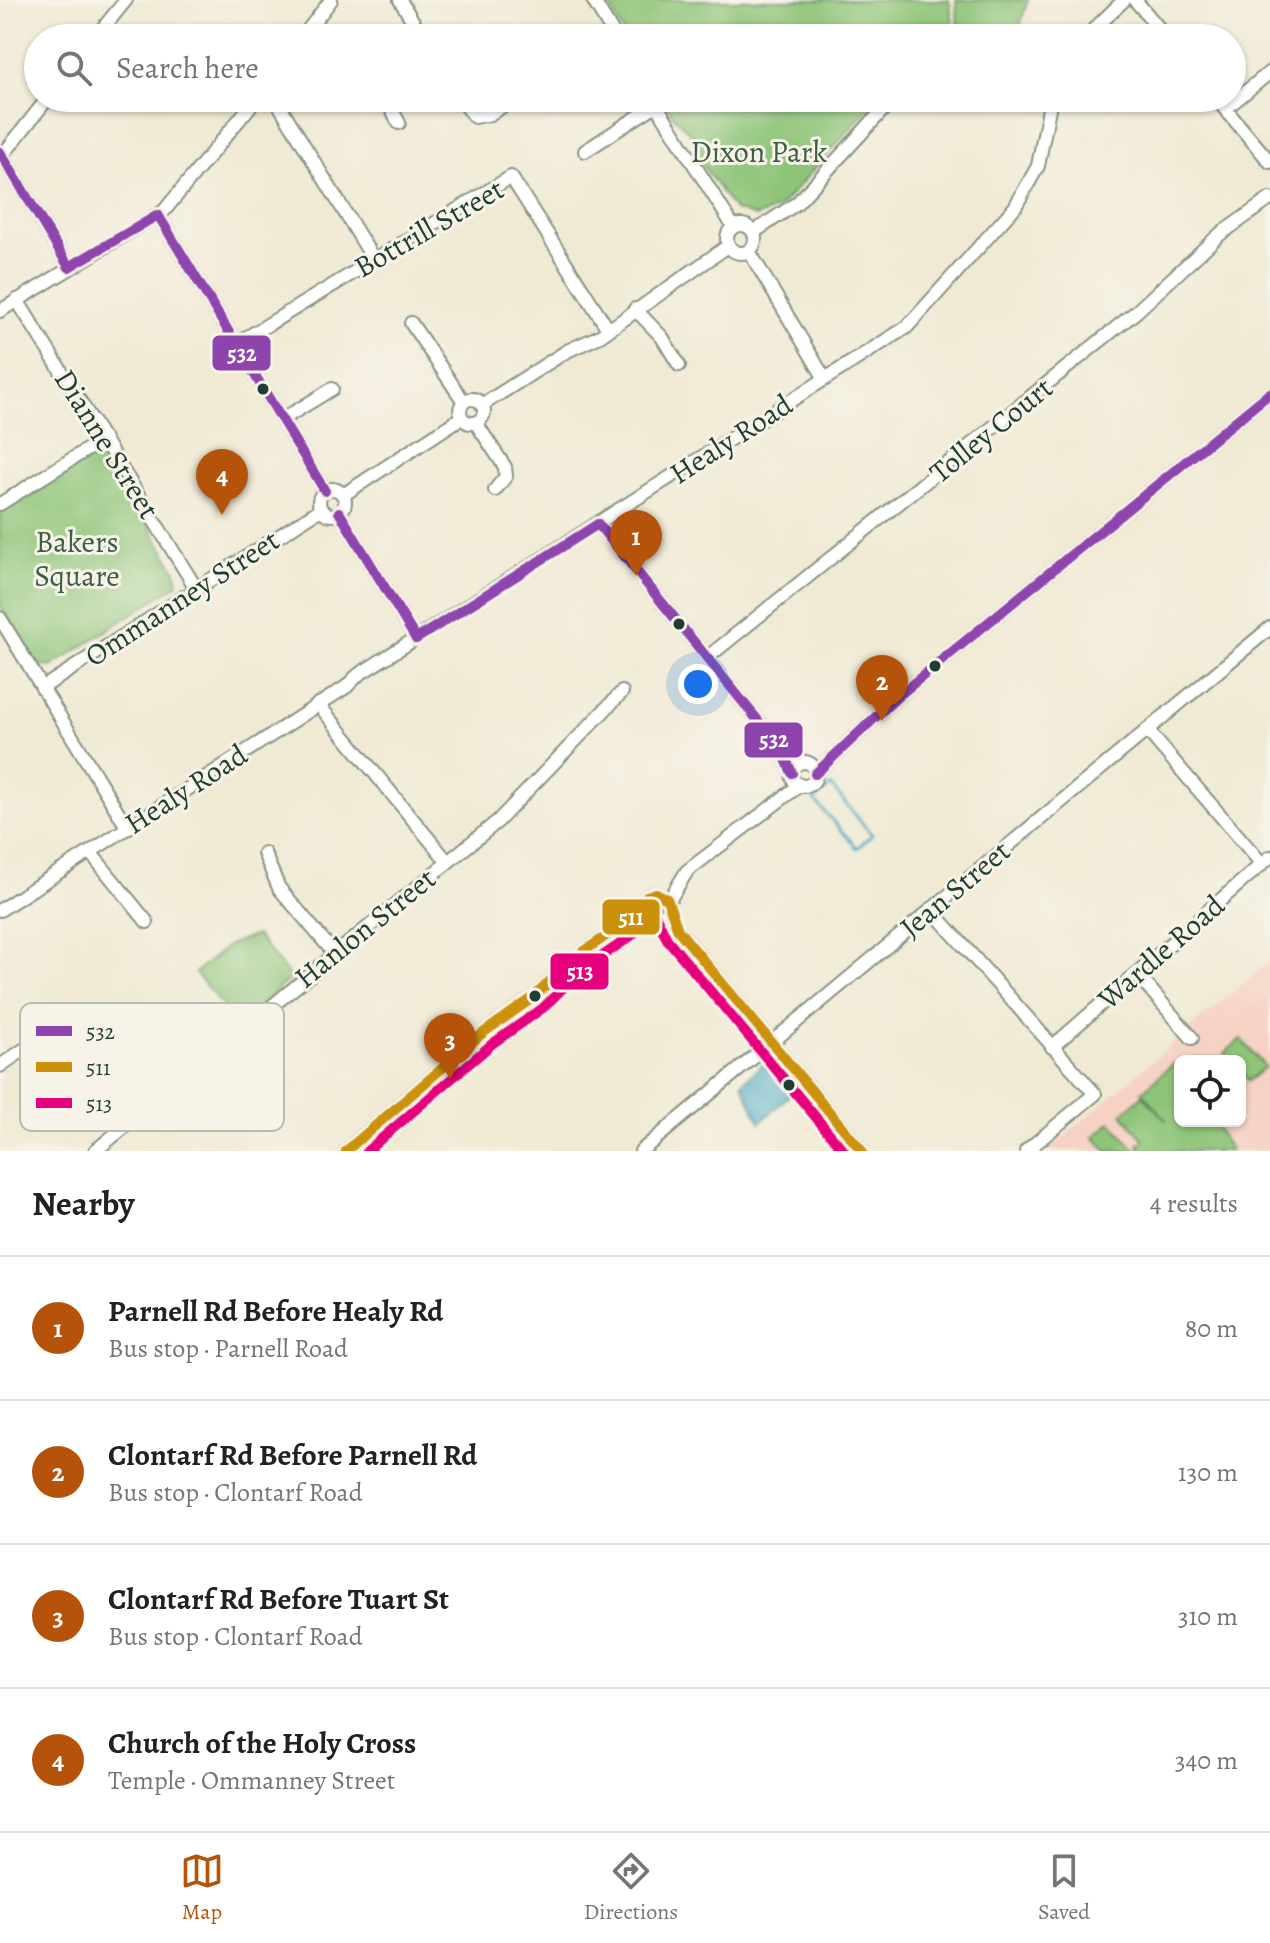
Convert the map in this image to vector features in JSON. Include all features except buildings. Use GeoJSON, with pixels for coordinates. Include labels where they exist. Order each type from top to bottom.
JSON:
{"type":"FeatureCollection","features":[{"type":"Feature","properties":{"kind":"street"},"geometry":{"type":"LineString","coordinates":[[106,24],[126,0]]}},
{"type":"Feature","properties":{"kind":"street"},"geometry":{"type":"LineString","coordinates":[[313,24],[331,0]]}},
{"type":"Feature","properties":{"kind":"street"},"geometry":{"type":"LineString","coordinates":[[400,0],[415,24]]}},
{"type":"Feature","properties":{"kind":"street"},"geometry":{"type":"LineString","coordinates":[[593,0],[607,24]]}},
{"type":"Feature","properties":{"kind":"street"},"geometry":{"type":"LineString","coordinates":[[1099,24],[1124,0]]}},
{"type":"Feature","properties":{"kind":"street"},"geometry":{"type":"LineString","coordinates":[[1135,0],[1155,24]]}},
{"type":"Feature","properties":{"kind":"street"},"geometry":{"type":"LineString","coordinates":[[1246,87],[1270,72]]}},
{"type":"Feature","properties":{"kind":"street"},"geometry":{"type":"LineString","coordinates":[[36,112],[1,154],[69,267]]}},
{"type":"Feature","properties":{"kind":"street"},"geometry":{"type":"LineString","coordinates":[[0,311],[158,215],[245,112]]}},
{"type":"Feature","properties":{"kind":"street"},"geometry":{"type":"LineString","coordinates":[[284,112],[374,260]]}},
{"type":"Feature","properties":{"kind":"street"},"geometry":{"type":"LineString","coordinates":[[393,112],[399,123]]}},
{"type":"Feature","properties":{"kind":"street"},"geometry":{"type":"LineString","coordinates":[[471,112],[475,117],[493,112]]}},
{"type":"Feature","properties":{"kind":"street"},"geometry":{"type":"LineString","coordinates":[[585,151],[640,112]]}},
{"type":"Feature","properties":{"kind":"street"},"geometry":{"type":"LineString","coordinates":[[660,112],[733,226]]}},
{"type":"Feature","properties":{"kind":"street"},"geometry":{"type":"LineString","coordinates":[[754,232],[797,203],[881,112]]}},
{"type":"Feature","properties":{"kind":"street","name":"Healy Road"},"geometry":{"type":"LineString","coordinates":[[0,910],[416,639],[907,327],[1015,207],[1038,166],[1048,112]]}},
{"type":"Feature","properties":{"kind":"street"},"geometry":{"type":"LineString","coordinates":[[1228,112],[1270,162]]}},
{"type":"Feature","properties":{"kind":"street","name":"Bottrill Street"},"geometry":{"type":"LineString","coordinates":[[236,344],[511,177],[608,329]]}},
{"type":"Feature","properties":{"kind":"street","name":"Tolley Court"},"geometry":{"type":"LineString","coordinates":[[708,657],[1125,321],[1219,235],[1270,199]]}},
{"type":"Feature","properties":{"kind":"street"},"geometry":{"type":"LineString","coordinates":[[158,215],[325,491]]}},
{"type":"Feature","properties":{"kind":"street"},"geometry":{"type":"LineString","coordinates":[[728,246],[728,232],[733,226],[741,224],[754,232]]}},
{"type":"Feature","properties":{"kind":"street"},"geometry":{"type":"LineString","coordinates":[[728,246],[741,253],[749,251],[754,246],[754,232]]}},
{"type":"Feature","properties":{"kind":"street"},"geometry":{"type":"LineString","coordinates":[[482,405],[608,329],[728,246]]}},
{"type":"Feature","properties":{"kind":"street"},"geometry":{"type":"LineString","coordinates":[[749,251],[825,379]]}},
{"type":"Feature","properties":{"kind":"street","name":"Dianne Street"},"geometry":{"type":"LineString","coordinates":[[17,300],[196,588]]}},
{"type":"Feature","properties":{"kind":"street"},"geometry":{"type":"LineString","coordinates":[[635,309],[662,337],[679,365]]}},
{"type":"Feature","properties":{"kind":"street"},"geometry":{"type":"LineString","coordinates":[[411,323],[464,402]]}},
{"type":"Feature","properties":{"kind":"street"},"geometry":{"type":"LineString","coordinates":[[283,419],[332,389]]}},
{"type":"Feature","properties":{"kind":"street"},"geometry":{"type":"LineString","coordinates":[[355,1151],[582,963],[658,908],[681,878],[773,803],[795,778],[797,764],[809,766],[837,750],[898,696],[1270,393]]}},
{"type":"Feature","properties":{"kind":"street"},"geometry":{"type":"LineString","coordinates":[[464,402],[477,400],[482,405],[482,419],[476,423]]}},
{"type":"Feature","properties":{"kind":"street"},"geometry":{"type":"LineString","coordinates":[[461,418],[459,413],[464,402]]}},
{"type":"Feature","properties":{"kind":"street"},"geometry":{"type":"LineString","coordinates":[[461,418],[476,423],[505,467],[506,476],[495,490]]}},
{"type":"Feature","properties":{"kind":"street"},"geometry":{"type":"LineString","coordinates":[[343,495],[461,418]]}},
{"type":"Feature","properties":{"kind":"street"},"geometry":{"type":"LineString","coordinates":[[0,504],[104,439]]}},
{"type":"Feature","properties":{"kind":"street"},"geometry":{"type":"LineString","coordinates":[[335,489],[343,495],[345,504],[339,512],[329,514],[321,509],[319,499],[325,491],[335,489]]}},
{"type":"Feature","properties":{"kind":"street","name":"Ommanney Street"},"geometry":{"type":"LineString","coordinates":[[42,688],[321,509]]}},
{"type":"Feature","properties":{"kind":"street"},"geometry":{"type":"LineString","coordinates":[[339,512],[416,639]]}},
{"type":"Feature","properties":{"kind":"street"},"geometry":{"type":"LineString","coordinates":[[598,524],[782,750],[795,778],[811,784],[809,766]]}},
{"type":"Feature","properties":{"kind":"street"},"geometry":{"type":"LineString","coordinates":[[0,618],[127,827]]}},
{"type":"Feature","properties":{"kind":"street","name":"Jean Street"},"geometry":{"type":"LineString","coordinates":[[641,1151],[1270,628]]}},
{"type":"Feature","properties":{"kind":"street","name":"Hanlon Street"},"geometry":{"type":"LineString","coordinates":[[274,1003],[536,784],[622,692]]}},
{"type":"Feature","properties":{"kind":"street"},"geometry":{"type":"LineString","coordinates":[[318,704],[447,861]]}},
{"type":"Feature","properties":{"kind":"street"},"geometry":{"type":"LineString","coordinates":[[1147,730],[1266,861]]}},
{"type":"Feature","properties":{"kind":"street"},"geometry":{"type":"LineString","coordinates":[[782,750],[809,766]]}},
{"type":"Feature","properties":{"kind":"street"},"geometry":{"type":"LineString","coordinates":[[90,852],[147,922]]}},
{"type":"Feature","properties":{"kind":"street"},"geometry":{"type":"LineString","coordinates":[[264,853],[279,888],[334,953]]}},
{"type":"Feature","properties":{"kind":"street","name":"Wardle Road"},"geometry":{"type":"LineString","coordinates":[[1052,1047],[1266,861]]}},
{"type":"Feature","properties":{"kind":"street"},"geometry":{"type":"LineString","coordinates":[[658,908],[862,1151]]}},
{"type":"Feature","properties":{"kind":"street"},"geometry":{"type":"LineString","coordinates":[[346,1151],[483,1033],[530,1000],[570,961],[658,908]]}},
{"type":"Feature","properties":{"kind":"street"},"geometry":{"type":"LineString","coordinates":[[931,909],[1095,1094],[1026,1151]]}},
{"type":"Feature","properties":{"kind":"street"},"geometry":{"type":"LineString","coordinates":[[1137,974],[1192,1038]]}},
{"type":"Feature","properties":{"kind":"street"},"geometry":{"type":"LineString","coordinates":[[0,1066],[20,1052]]}},
{"type":"Feature","properties":{"kind":"street","name":"Hanlon Street"},"geometry":{"type":"LineString","coordinates":[[95,1151],[119,1131]]}},
{"type":"Feature","properties":{"kind":"shaded area"},"geometry":{"type":"Polygon","coordinates":[[[1270,960],[1270,1151],[1047,1151],[1270,960]]]}},
{"type":"Feature","properties":{"kind":"green space"},"geometry":{"type":"Polygon","coordinates":[[[606,0],[949,0],[953,22],[950,24],[619,24],[606,0]]]}},
{"type":"Feature","properties":{"kind":"green space"},"geometry":{"type":"Polygon","coordinates":[[[956,0],[1028,0],[1020,24],[958,24],[956,0]]]}},
{"type":"Feature","properties":{"kind":"green space","name":"Dixon Park"},"geometry":{"type":"Polygon","coordinates":[[[671,112],[865,112],[779,208],[756,217],[734,210],[703,166],[694,137],[671,112]]]}},
{"type":"Feature","properties":{"kind":"green space","name":"Bakers Square"},"geometry":{"type":"Polygon","coordinates":[[[97,455],[111,462],[176,571],[178,584],[51,667],[37,665],[0,605],[0,512],[97,455]]]}},
{"type":"Feature","properties":{"kind":"green space"},"geometry":{"type":"Polygon","coordinates":[[[256,935],[291,978],[261,1003],[220,1003],[195,973],[229,945],[256,935]]]}},
{"type":"Feature","properties":{"kind":"green space"},"geometry":{"type":"Polygon","coordinates":[[[1241,1039],[1265,1067],[1248,1081],[1246,1055],[1224,1054],[1241,1039]]]}},
{"type":"Feature","properties":{"kind":"green space"},"geometry":{"type":"Polygon","coordinates":[[[1173,1064],[1174,1127],[1217,1127],[1231,1151],[1143,1151],[1138,1145],[1144,1140],[1122,1114],[1143,1095],[1167,1121],[1142,1091],[1173,1064]]]}},
{"type":"Feature","properties":{"kind":"green space"},"geometry":{"type":"Polygon","coordinates":[[[1111,1122],[1136,1151],[1107,1151],[1094,1137],[1111,1122]]]}},
{"type":"Feature","properties":{"kind":"water"},"geometry":{"type":"Polygon","coordinates":[[[764,1063],[769,1063],[794,1091],[760,1123],[742,1083],[764,1063]]]}},
{"type":"Feature","properties":{"kind":"waterway"},"geometry":{"type":"LineString","coordinates":[[831,786],[872,835],[857,848],[814,800],[831,786]]}},
{"type":"Feature","properties":{"kind":"transit line","name":"532"},"geometry":{"type":"LineString","coordinates":[[0,152],[69,267]]}},
{"type":"Feature","properties":{"kind":"transit line","name":"532"},"geometry":{"type":"LineString","coordinates":[[158,215],[325,491]]}},
{"type":"Feature","properties":{"kind":"transit line","name":"532"},"geometry":{"type":"LineString","coordinates":[[69,267],[158,215]]}},
{"type":"Feature","properties":{"kind":"transit line","name":"532"},"geometry":{"type":"LineString","coordinates":[[815,774],[898,696],[1270,393]]}},
{"type":"Feature","properties":{"kind":"transit line","name":"532"},"geometry":{"type":"LineString","coordinates":[[339,512],[416,639]]}},
{"type":"Feature","properties":{"kind":"transit line","name":"532"},"geometry":{"type":"LineString","coordinates":[[598,524],[782,750],[792,773]]}},
{"type":"Feature","properties":{"kind":"transit line","name":"532"},"geometry":{"type":"LineString","coordinates":[[416,639],[598,524]]}},
{"type":"Feature","properties":{"kind":"transit line","name":"511"},"geometry":{"type":"LineString","coordinates":[[346,1151],[483,1033],[534,997],[570,961],[622,925],[643,906],[647,896],[656,893],[667,899],[678,930],[862,1151]]}},
{"type":"Feature","properties":{"kind":"transit line","name":"513"},"geometry":{"type":"LineString","coordinates":[[367,1151],[492,1044],[543,1008],[579,972],[630,937],[655,914],[667,939],[844,1151]]}},
{"type":"Feature","properties":{"kind":"place","name":"Church of the Holy Cross"},"geometry":{"type":"Point","coordinates":[222,515]}},
{"type":"Feature","properties":{"kind":"place","name":"Parnell Rd Before Healy Rd"},"geometry":{"type":"Point","coordinates":[636,576]}},
{"type":"Feature","properties":{"kind":"place","name":"Clontarf Rd Before Parnell Rd"},"geometry":{"type":"Point","coordinates":[882,721]}},
{"type":"Feature","properties":{"kind":"place","name":"Clontarf Rd Before Tuart St"},"geometry":{"type":"Point","coordinates":[450,1079]}}]}
